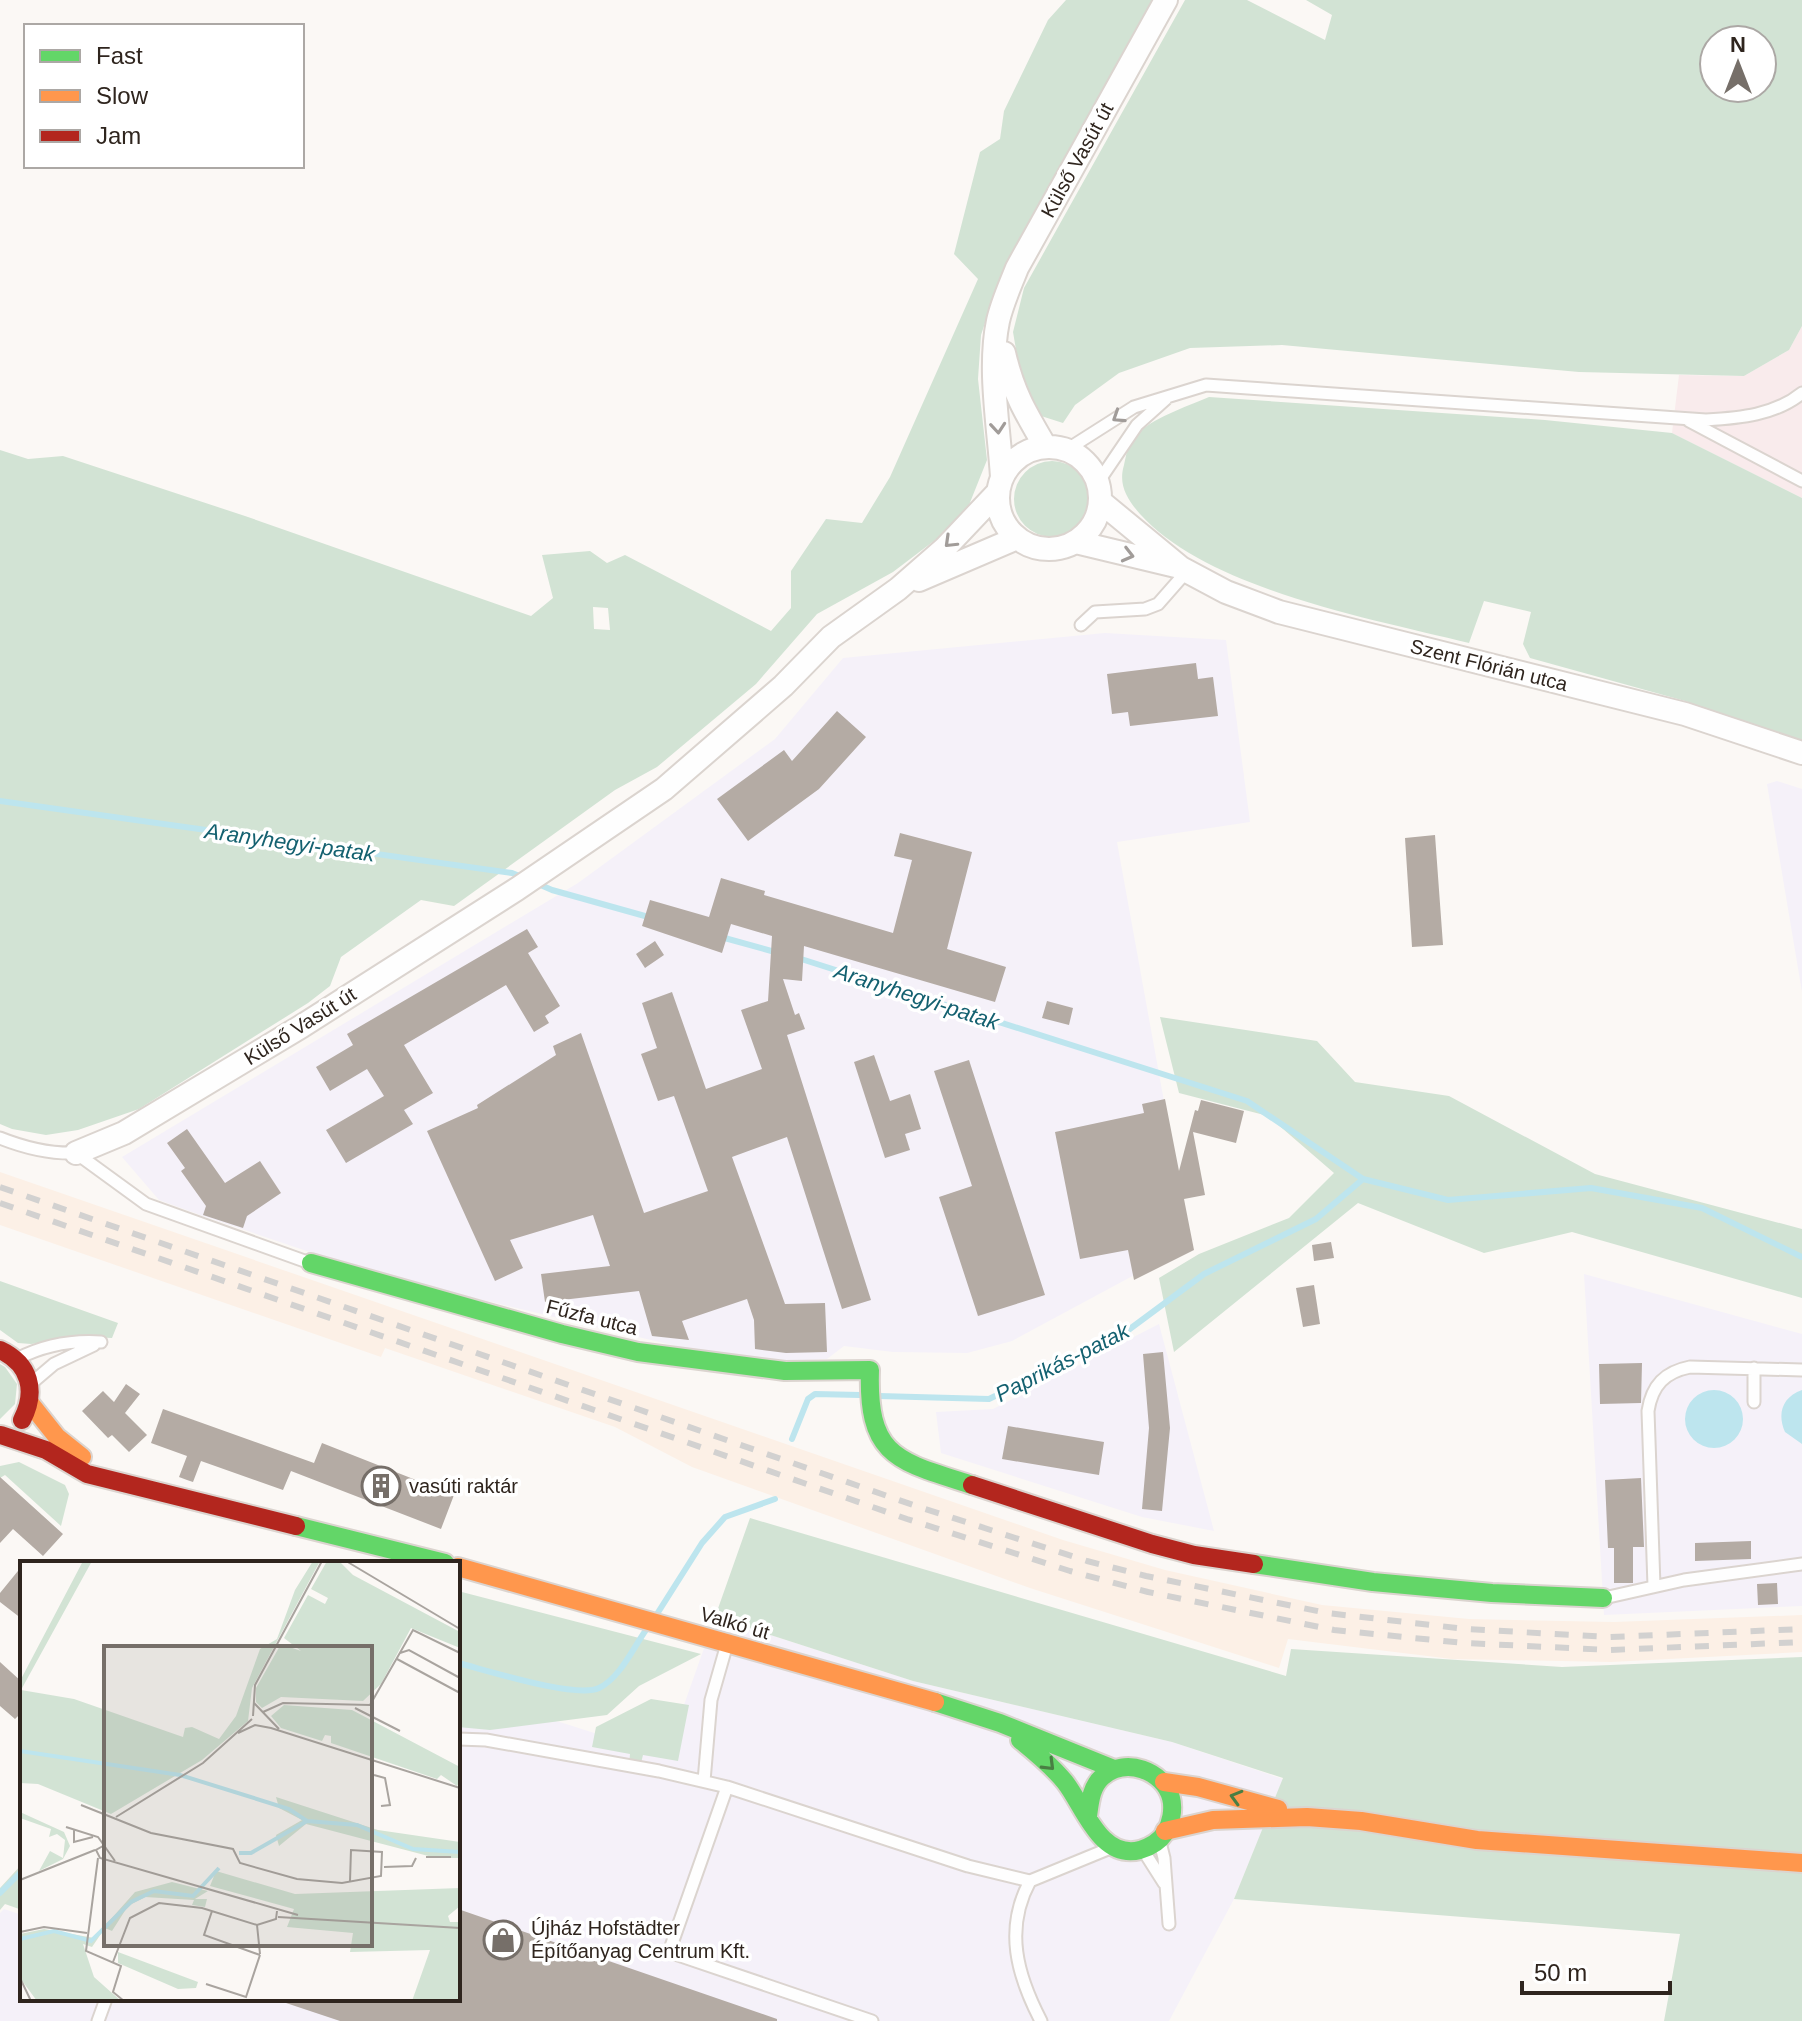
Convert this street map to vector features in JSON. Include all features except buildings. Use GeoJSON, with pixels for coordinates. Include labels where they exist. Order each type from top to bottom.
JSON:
{"type":"FeatureCollection","features":[{"type":"Feature","properties":{"kind":"street","name":"Külső Vasút út"},"geometry":{"type":"LineString","coordinates":[[1000,484],[995,387],[997,324],[1017,268],[1166,0]]}},
{"type":"Feature","properties":{"kind":"street"},"geometry":{"type":"LineString","coordinates":[[997,324],[1022,410],[1056,448],[1085,460],[1100,491],[1095,522],[1076,542],[1049,549],[1031,546],[1017,538],[1004,522],[999,507],[1000,484]]}},
{"type":"Feature","properties":{"kind":"street"},"geometry":{"type":"LineString","coordinates":[[898,589],[945,548],[1000,484],[1011,463],[1024,453],[1056,448]]}},
{"type":"Feature","properties":{"kind":"street","name":"Szent Flórián utca"},"geometry":{"type":"LineString","coordinates":[[1100,491],[1184,569],[1226,592],[1279,612],[1685,714],[1802,753]]}},
{"type":"Feature","properties":{"kind":"street"},"geometry":{"type":"LineString","coordinates":[[898,589],[1017,538]]}},
{"type":"Feature","properties":{"kind":"street","name":"Szent Flórián utca"},"geometry":{"type":"LineString","coordinates":[[1076,542],[1184,569]]}},
{"type":"Feature","properties":{"kind":"street","name":"Külső Vasút út"},"geometry":{"type":"LineString","coordinates":[[76,1153],[124,1133],[302,1026],[517,889],[664,789],[783,686],[831,637],[898,589]]}},
{"type":"Feature","properties":{"kind":"street","name":"Fűzfa utca"},"geometry":{"type":"LineString","coordinates":[[311,1263],[562,1334],[638,1352],[785,1371],[870,1378],[871,1417],[878,1441],[893,1456],[913,1466],[1194,1555],[1373,1582],[1492,1593],[1603,1598]]}},
{"type":"Feature","properties":{"kind":"street"},"geometry":{"type":"LineString","coordinates":[[8,1355],[25,1370],[30,1394],[57,1437],[124,1484]]}},
{"type":"Feature","properties":{"kind":"street"},"geometry":{"type":"LineString","coordinates":[[1,1435],[20,1422],[30,1394]]}},
{"type":"Feature","properties":{"kind":"street"},"geometry":{"type":"LineString","coordinates":[[1,1435],[37,1446],[87,1474],[437,1561]]}},
{"type":"Feature","properties":{"kind":"street","name":"Valkó út"},"geometry":{"type":"LineString","coordinates":[[460,1568],[1000,1723],[1114,1769]]}},
{"type":"Feature","properties":{"kind":"street"},"geometry":{"type":"LineString","coordinates":[[1000,1723],[1047,1761],[1066,1783],[1091,1824],[1115,1847],[1129,1851],[1213,1820],[1307,1817],[1361,1821],[1477,1840],[1802,1863]]}},
{"type":"Feature","properties":{"kind":"street"},"geometry":{"type":"LineString","coordinates":[[1091,1824],[1090,1793],[1096,1783],[1114,1769],[1128,1765],[1141,1767],[1164,1782],[1173,1806],[1171,1820],[1156,1841]]}},
{"type":"Feature","properties":{"kind":"street"},"geometry":{"type":"LineString","coordinates":[[1164,1782],[1198,1787],[1307,1817]]}},
{"type":"Feature","properties":{"kind":"lane"},"geometry":{"type":"LineString","coordinates":[[1056,448],[1134,407],[1206,385],[1706,420],[1746,417],[1791,402],[1802,393]]}},
{"type":"Feature","properties":{"kind":"lane"},"geometry":{"type":"LineString","coordinates":[[1100,491],[1137,425],[1172,394]]}},
{"type":"Feature","properties":{"kind":"lane"},"geometry":{"type":"LineString","coordinates":[[1685,419],[1802,481]]}},
{"type":"Feature","properties":{"kind":"lane"},"geometry":{"type":"LineString","coordinates":[[1081,625],[1095,612],[1145,609],[1158,604],[1184,569]]}},
{"type":"Feature","properties":{"kind":"lane"},"geometry":{"type":"LineString","coordinates":[[0,1138],[36,1151],[76,1153],[146,1204],[311,1263]]}},
{"type":"Feature","properties":{"kind":"lane"},"geometry":{"type":"LineString","coordinates":[[8,1355],[52,1345],[101,1342],[76,1351],[54,1364],[30,1394]]}},
{"type":"Feature","properties":{"kind":"lane"},"geometry":{"type":"LineString","coordinates":[[1654,1586],[1648,1431],[1650,1397],[1662,1379],[1676,1370],[1690,1367],[1802,1370]]}},
{"type":"Feature","properties":{"kind":"lane"},"geometry":{"type":"LineString","coordinates":[[1754,1368],[1754,1402]]}},
{"type":"Feature","properties":{"kind":"lane"},"geometry":{"type":"LineString","coordinates":[[1603,1598],[1654,1586],[1802,1564]]}},
{"type":"Feature","properties":{"kind":"lane"},"geometry":{"type":"LineString","coordinates":[[704,1781],[711,1700],[728,1643]]}},
{"type":"Feature","properties":{"kind":"lane"},"geometry":{"type":"LineString","coordinates":[[460,1739],[486,1740],[704,1781],[968,1866],[1030,1881]]}},
{"type":"Feature","properties":{"kind":"lane"},"geometry":{"type":"LineString","coordinates":[[727,1787],[669,1952],[872,2021]]}},
{"type":"Feature","properties":{"kind":"lane"},"geometry":{"type":"LineString","coordinates":[[1071,1862],[1091,1824]]}},
{"type":"Feature","properties":{"kind":"lane"},"geometry":{"type":"LineString","coordinates":[[1156,1841],[1165,1885]]}},
{"type":"Feature","properties":{"kind":"lane"},"geometry":{"type":"LineString","coordinates":[[1156,1841],[1164,1858],[1169,1924]]}},
{"type":"Feature","properties":{"kind":"lane"},"geometry":{"type":"LineString","coordinates":[[1041,2021],[1016,1960],[1019,1901],[1030,1881],[1071,1862],[1115,1847]]}},
{"type":"Feature","properties":{"kind":"lane"},"geometry":{"type":"LineString","coordinates":[[98,2021],[105,2001]]}},
{"type":"Feature","properties":{"kind":"shaded area"},"geometry":{"type":"Polygon","coordinates":[[[1802,326],[1802,498],[1672,433],[1679,375],[1744,376],[1789,350],[1802,326]]]}},
{"type":"Feature","properties":{"kind":"shaded area"},"geometry":{"type":"Polygon","coordinates":[[[1105,633],[1226,640],[1250,822],[1117,842],[1190,1245],[1012,1341],[967,1353],[893,1352],[844,1346],[827,1359],[790,1361],[693,1350],[378,1275],[203,1216],[159,1200],[122,1157],[578,883],[775,739],[843,658],[1105,633]]]}},
{"type":"Feature","properties":{"kind":"shaded area"},"geometry":{"type":"Polygon","coordinates":[[[1777,781],[1802,789],[1802,992],[1767,784],[1777,781]]]}},
{"type":"Feature","properties":{"kind":"shaded area"},"geometry":{"type":"Polygon","coordinates":[[[0,1172],[1063,1540],[1165,1570],[1322,1605],[1469,1619],[1614,1622],[1802,1615],[1802,1652],[1611,1662],[1452,1659],[1288,1639],[1279,1668],[1030,1588],[692,1467],[615,1427],[385,1348],[381,1357],[0,1225],[0,1172]]]}},
{"type":"Feature","properties":{"kind":"shaded area"},"geometry":{"type":"Polygon","coordinates":[[[1584,1274],[1802,1334],[1802,1606],[1604,1615],[1584,1274]]]}},
{"type":"Feature","properties":{"kind":"shaded area"},"geometry":{"type":"Polygon","coordinates":[[[1159,1324],[1214,1531],[1142,1517],[941,1453],[936,1412],[993,1409],[1159,1324]]]}},
{"type":"Feature","properties":{"kind":"shaded area"},"geometry":{"type":"Polygon","coordinates":[[[715,1617],[913,1681],[1172,1742],[1283,1779],[1234,1899],[1169,2021],[0,2021],[0,1913],[4,1909],[20,1914],[20,2001],[460,2001],[460,1696],[563,1723],[666,1756],[715,1617]]]}},
{"type":"Feature","properties":{"kind":"green space"},"geometry":{"type":"Polygon","coordinates":[[[1066,0],[1154,0],[998,284],[981,335],[978,379],[987,460],[969,505],[947,531],[893,572],[817,614],[756,684],[657,767],[615,790],[454,906],[421,900],[341,957],[330,986],[308,1003],[139,1109],[78,1130],[46,1135],[0,1124],[0,450],[28,459],[63,456],[531,616],[553,598],[542,555],[590,551],[607,563],[625,555],[771,631],[791,608],[791,571],[826,519],[862,523],[890,477],[978,279],[954,254],[980,152],[1000,139],[1004,111],[1048,20],[1066,0]],[[593,607],[594,629],[610,630],[608,608],[593,607]]]}},
{"type":"Feature","properties":{"kind":"green space"},"geometry":{"type":"Polygon","coordinates":[[[1185,0],[1247,0],[1325,40],[1332,15],[1306,0],[1802,0],[1802,326],[1789,350],[1744,376],[1579,372],[1282,345],[1190,348],[1119,373],[1075,405],[1063,423],[1038,415],[1021,379],[1013,332],[1024,288],[1185,0]]]}},
{"type":"Feature","properties":{"kind":"green space"},"geometry":{"type":"Polygon","coordinates":[[[1209,397],[1545,420],[1672,433],[1802,498],[1802,743],[1685,701],[1530,658],[1523,644],[1531,612],[1484,601],[1469,643],[1293,598],[1206,562],[1169,540],[1140,514],[1128,497],[1122,472],[1130,443],[1142,430],[1159,418],[1209,397]]]}},
{"type":"Feature","properties":{"kind":"green space"},"geometry":{"type":"Polygon","coordinates":[[[1045,461],[1059,461],[1073,467],[1084,478],[1090,499],[1087,514],[1079,526],[1059,537],[1045,537],[1031,531],[1020,520],[1014,506],[1014,492],[1020,478],[1031,467],[1045,461]]]}},
{"type":"Feature","properties":{"kind":"green space"},"geometry":{"type":"Polygon","coordinates":[[[1160,1017],[1317,1041],[1355,1082],[1449,1096],[1595,1174],[1802,1229],[1802,1298],[1572,1232],[1484,1253],[1358,1203],[1174,1352],[1159,1278],[1199,1254],[1289,1218],[1334,1173],[1268,1116],[1179,1093],[1160,1017]]]}},
{"type":"Feature","properties":{"kind":"green space"},"geometry":{"type":"Polygon","coordinates":[[[0,1281],[118,1323],[112,1338],[18,1343],[0,1330],[0,1281]]]}},
{"type":"Feature","properties":{"kind":"green space"},"geometry":{"type":"Polygon","coordinates":[[[0,1364],[17,1384],[15,1404],[0,1419],[0,1364]]]}},
{"type":"Feature","properties":{"kind":"green space"},"geometry":{"type":"Polygon","coordinates":[[[19,1462],[65,1485],[69,1494],[61,1526],[5,1475],[0,1478],[0,1466],[19,1462]]]}},
{"type":"Feature","properties":{"kind":"green space"},"geometry":{"type":"Polygon","coordinates":[[[750,1518],[1286,1676],[1291,1649],[1562,1667],[1802,1657],[1802,2021],[1664,2021],[1680,1934],[1234,1899],[1283,1778],[1172,1742],[913,1681],[715,1617],[750,1518]]]}},
{"type":"Feature","properties":{"kind":"green space"},"geometry":{"type":"Polygon","coordinates":[[[460,1592],[701,1654],[639,1686],[607,1715],[490,1730],[460,1727],[460,1592]]]}},
{"type":"Feature","properties":{"kind":"green space"},"geometry":{"type":"Polygon","coordinates":[[[651,1699],[689,1705],[678,1761],[643,1755],[640,1767],[629,1765],[630,1754],[592,1747],[596,1727],[651,1699]]]}},
{"type":"Feature","properties":{"kind":"green space"},"geometry":{"type":"Polygon","coordinates":[[[20,1866],[20,1909],[5,1904],[0,1910],[0,1888],[20,1866]]]}},
{"type":"Feature","properties":{"kind":"water"},"geometry":{"type":"Polygon","coordinates":[[[1714,1390],[1725,1392],[1734,1399],[1741,1408],[1741,1430],[1734,1439],[1725,1446],[1714,1448],[1703,1446],[1694,1439],[1687,1430],[1685,1419],[1687,1408],[1694,1399],[1703,1392],[1714,1390]]]}},
{"type":"Feature","properties":{"kind":"water"},"geometry":{"type":"Polygon","coordinates":[[[1802,1390],[1802,1444],[1785,1432],[1781,1419],[1786,1402],[1802,1390]]]}},
{"type":"Feature","properties":{"kind":"waterway","name":"Aranyhegyi-patak"},"geometry":{"type":"LineString","coordinates":[[0,801],[512,873],[522,877]]}},
{"type":"Feature","properties":{"kind":"waterway","name":"Aranyhegyi-patak"},"geometry":{"type":"LineString","coordinates":[[536,883],[652,918]]}},
{"type":"Feature","properties":{"kind":"waterway","name":"Aranyhegyi-patak"},"geometry":{"type":"LineString","coordinates":[[721,937],[775,952]]}},
{"type":"Feature","properties":{"kind":"waterway","name":"Aranyhegyi-patak"},"geometry":{"type":"LineString","coordinates":[[798,958],[1247,1101],[1363,1179],[1448,1200],[1591,1188],[1702,1208],[1802,1257]]}},
{"type":"Feature","properties":{"kind":"waterway","name":"Paprikás-patak"},"geometry":{"type":"LineString","coordinates":[[879,1396],[989,1399],[1123,1334],[1204,1274],[1316,1219],[1363,1179]]}},
{"type":"Feature","properties":{"kind":"waterway","name":"Paprikás-patak"},"geometry":{"type":"LineString","coordinates":[[792,1439],[808,1399],[815,1394],[860,1395]]}},
{"type":"Feature","properties":{"kind":"waterway","name":"Paprikás-patak"},"geometry":{"type":"LineString","coordinates":[[657,1614],[702,1543],[725,1517],[775,1499]]}},
{"type":"Feature","properties":{"kind":"waterway","name":"Paprikás-patak"},"geometry":{"type":"LineString","coordinates":[[460,1664],[552,1687],[571,1690],[599,1688],[626,1662],[646,1630]]}},
{"type":"Feature","properties":{"kind":"waterway","name":"Paprikás-patak"},"geometry":{"type":"LineString","coordinates":[[0,1893],[20,1873]]}},
{"type":"Feature","properties":{"kind":"railway"},"geometry":{"type":"LineString","coordinates":[[0,1187],[916,1506],[1087,1561],[1146,1576],[1327,1613],[1466,1629],[1610,1637],[1802,1629]]}},
{"type":"Feature","properties":{"kind":"railway"},"geometry":{"type":"LineString","coordinates":[[0,1203],[907,1519],[1070,1571],[1148,1592],[1334,1630],[1464,1643],[1610,1650],[1802,1642]]}},
{"type":"Feature","properties":{"kind":"traffic: fast"},"geometry":{"type":"LineString","coordinates":[[311,1263],[562,1334],[638,1352],[785,1371],[870,1370],[874,1422],[881,1439],[892,1452],[924,1469],[972,1485]]}},
{"type":"Feature","properties":{"kind":"traffic: fast"},"geometry":{"type":"LineString","coordinates":[[296,1526],[437,1561]]}},
{"type":"Feature","properties":{"kind":"traffic: fast"},"geometry":{"type":"LineString","coordinates":[[1254,1564],[1373,1582],[1492,1593],[1603,1598]]}},
{"type":"Feature","properties":{"kind":"traffic: fast"},"geometry":{"type":"LineString","coordinates":[[935,1702],[1000,1723],[1114,1769]]}},
{"type":"Feature","properties":{"kind":"traffic: fast"},"geometry":{"type":"LineString","coordinates":[[1020,1740],[1060,1776],[1095,1829],[1114,1847],[1126,1851],[1140,1850],[1157,1842],[1169,1825],[1172,1802],[1167,1788],[1152,1774],[1132,1767],[1122,1768],[1111,1771],[1095,1785],[1088,1816]]}},
{"type":"Feature","properties":{"kind":"traffic: slow"},"geometry":{"type":"LineString","coordinates":[[30,1403],[57,1437],[82,1457]]}},
{"type":"Feature","properties":{"kind":"traffic: slow"},"geometry":{"type":"LineString","coordinates":[[460,1568],[935,1702]]}},
{"type":"Feature","properties":{"kind":"traffic: slow"},"geometry":{"type":"LineString","coordinates":[[1164,1782],[1198,1787],[1278,1809]]}},
{"type":"Feature","properties":{"kind":"traffic: slow"},"geometry":{"type":"LineString","coordinates":[[1165,1831],[1213,1820],[1307,1817],[1361,1821],[1477,1840],[1802,1863]]}},
{"type":"Feature","properties":{"kind":"traffic: jam"},"geometry":{"type":"LineString","coordinates":[[0,1350],[18,1363],[28,1379],[29,1399],[22,1420]]}},
{"type":"Feature","properties":{"kind":"traffic: jam"},"geometry":{"type":"LineString","coordinates":[[1,1435],[46,1450],[87,1474],[296,1526]]}},
{"type":"Feature","properties":{"kind":"traffic: jam"},"geometry":{"type":"LineString","coordinates":[[972,1485],[1152,1544],[1194,1555],[1254,1564]]}},
{"type":"Feature","properties":{"kind":"place","name":"vasúti raktár"},"geometry":{"type":"Point","coordinates":[381,1486]}},
{"type":"Feature","properties":{"kind":"place","name":"Újház Hofstädter Építőanyag Centrum Kft."},"geometry":{"type":"Point","coordinates":[503,1940]}}]}
